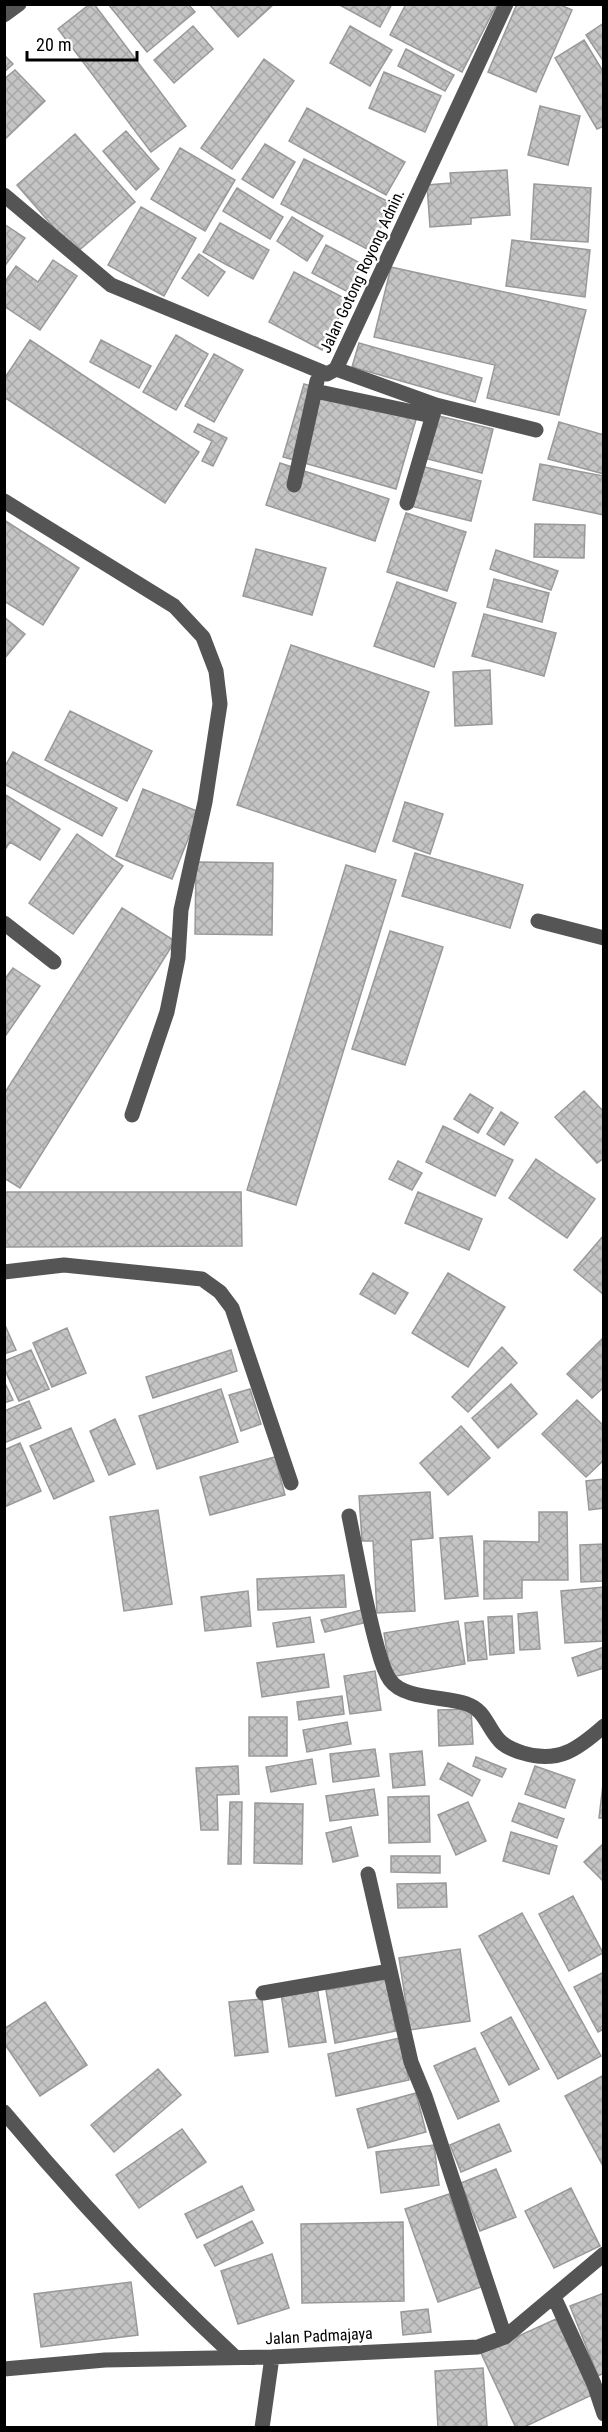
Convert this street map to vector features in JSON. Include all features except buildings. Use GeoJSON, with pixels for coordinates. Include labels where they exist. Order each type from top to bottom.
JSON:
{"type":"FeatureCollection","features":[{"type":"Feature","properties":{"kind":"street"},"geometry":{"type":"LineString","coordinates":[[4,15],[19,4]]}},
{"type":"Feature","properties":{"kind":"street","name":"Jalan Gotong Royong Adnin."},"geometry":{"type":"LineString","coordinates":[[4,195],[111,285],[328,371],[506,4]]}},
{"type":"Feature","properties":{"kind":"street"},"geometry":{"type":"LineString","coordinates":[[294,485],[315,391],[328,371],[434,411]]}},
{"type":"Feature","properties":{"kind":"street"},"geometry":{"type":"LineString","coordinates":[[315,391],[536,430]]}},
{"type":"Feature","properties":{"kind":"street"},"geometry":{"type":"LineString","coordinates":[[407,503],[434,411]]}},
{"type":"Feature","properties":{"kind":"street"},"geometry":{"type":"LineString","coordinates":[[4,501],[174,606],[203,637],[216,671],[220,704],[205,802],[185,888],[178,958],[167,1012],[132,1115]]}},
{"type":"Feature","properties":{"kind":"street"},"geometry":{"type":"LineString","coordinates":[[538,921],[603,938]]}},
{"type":"Feature","properties":{"kind":"street"},"geometry":{"type":"LineString","coordinates":[[4,923],[54,962]]}},
{"type":"Feature","properties":{"kind":"street"},"geometry":{"type":"LineString","coordinates":[[4,1272],[64,1264],[202,1279],[220,1292],[232,1308],[291,1483]]}},
{"type":"Feature","properties":{"kind":"street"},"geometry":{"type":"LineString","coordinates":[[350,1516],[372,1625],[383,1666],[391,1682],[403,1689],[433,1699],[466,1703],[485,1716],[499,1740],[510,1749],[539,1758],[566,1753],[582,1745],[603,1726]]}},
{"type":"Feature","properties":{"kind":"street"},"geometry":{"type":"LineString","coordinates":[[369,1874],[411,2062],[426,2096],[505,2337]]}},
{"type":"Feature","properties":{"kind":"street"},"geometry":{"type":"LineString","coordinates":[[262,1993],[390,1971]]}},
{"type":"Feature","properties":{"kind":"street"},"geometry":{"type":"LineString","coordinates":[[4,2112],[42,2157],[189,2315],[235,2357]]}},
{"type":"Feature","properties":{"kind":"street","name":"Jalan Padmajaya"},"geometry":{"type":"LineString","coordinates":[[4,2369],[105,2360],[272,2357],[478,2347],[505,2337],[603,2254]]}},
{"type":"Feature","properties":{"kind":"street"},"geometry":{"type":"LineString","coordinates":[[554,2297],[594,2384],[603,2414]]}},
{"type":"Feature","properties":{"kind":"street"},"geometry":{"type":"LineString","coordinates":[[262,2427],[272,2357]]}}]}
